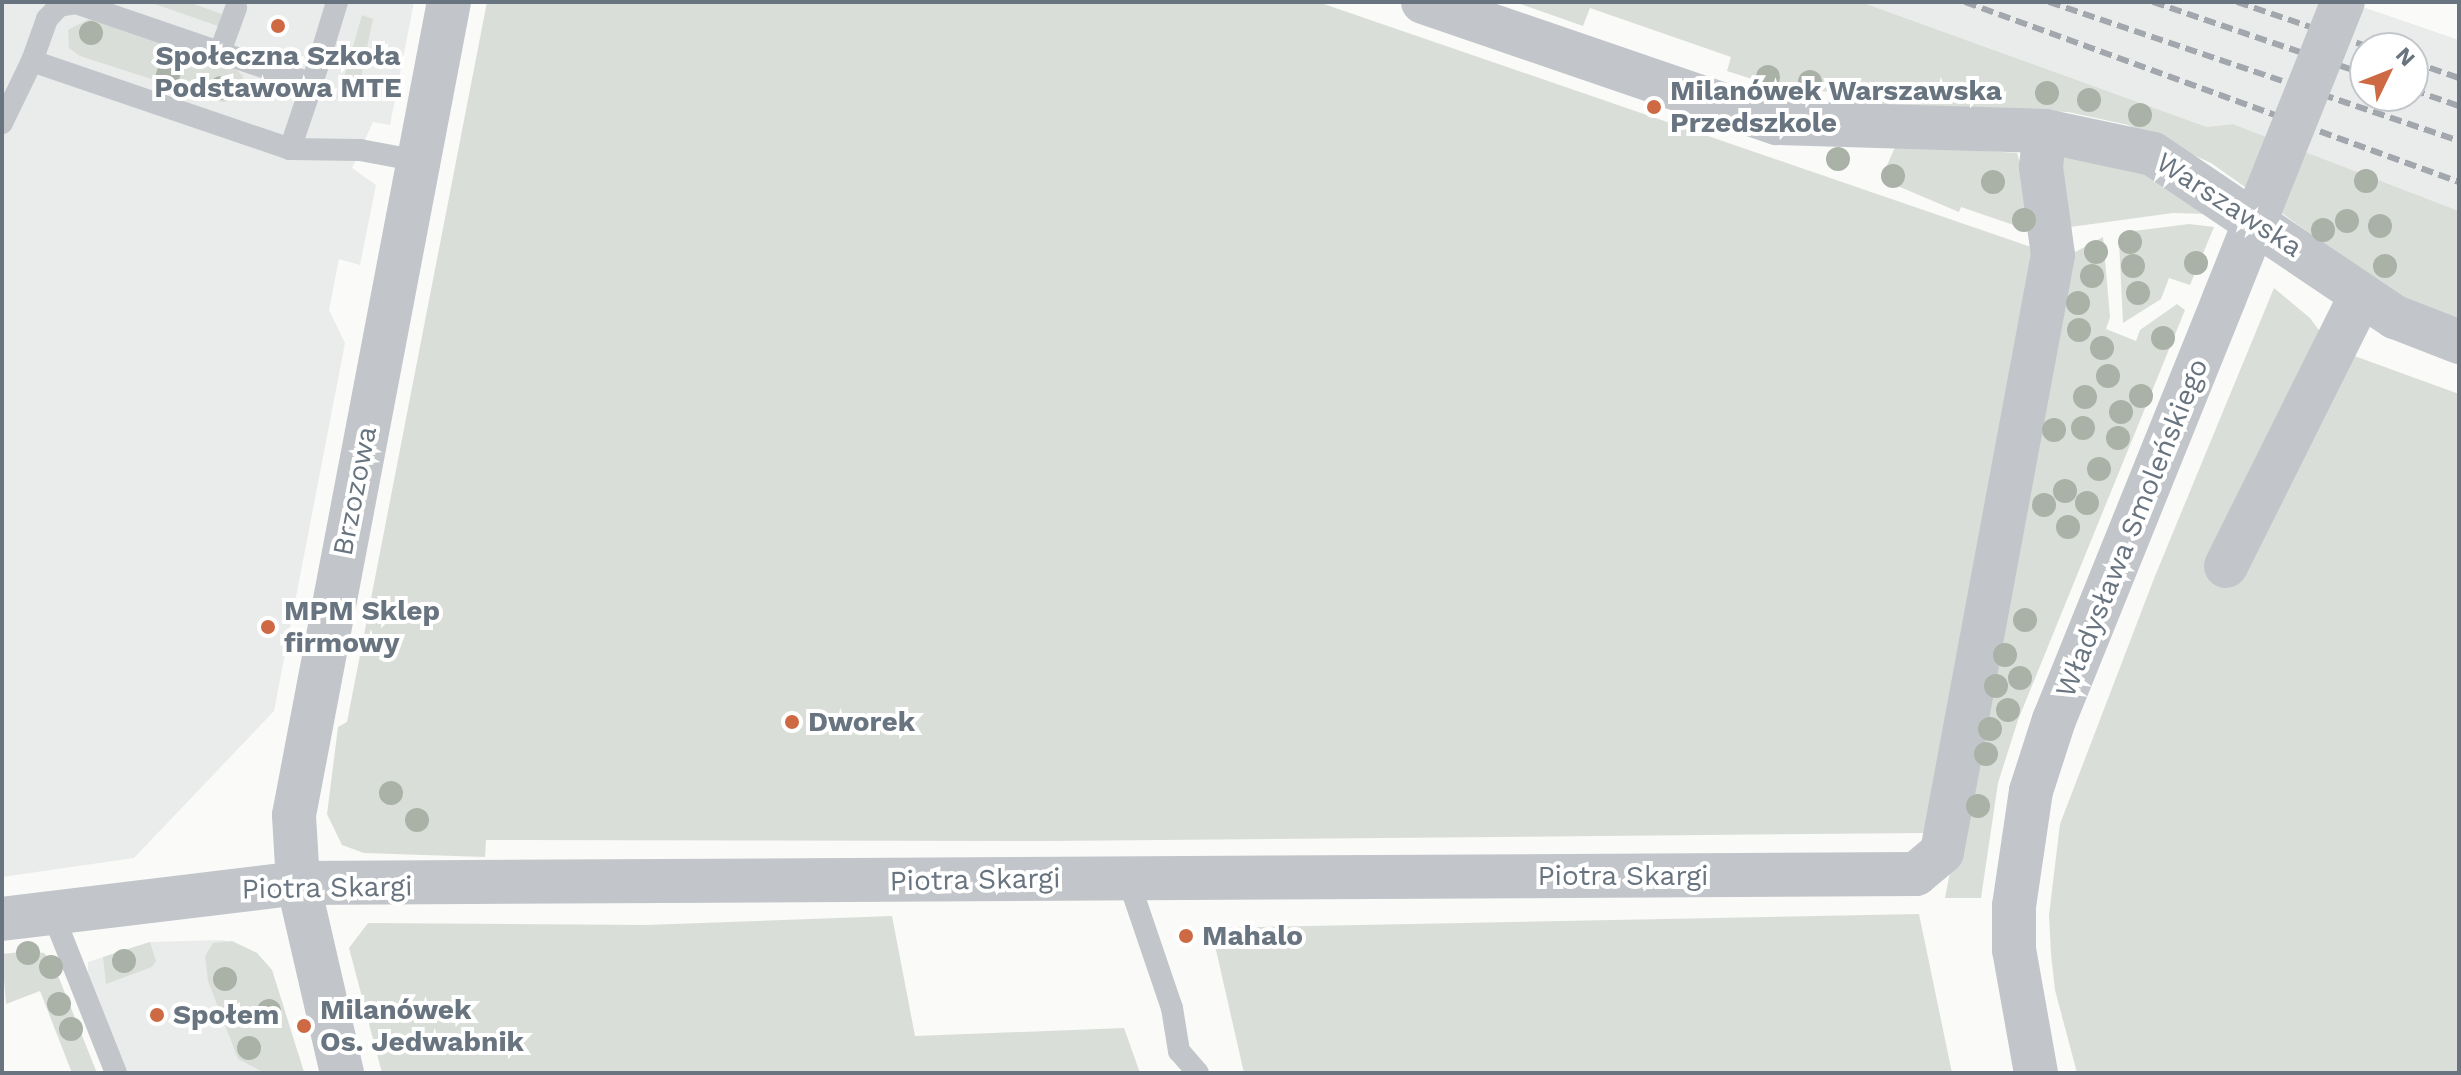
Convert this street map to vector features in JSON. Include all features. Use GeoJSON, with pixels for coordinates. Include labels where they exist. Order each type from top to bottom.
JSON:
{"type":"FeatureCollection","features":[{"type":"Feature","properties":{"kind":"street","name":"Brzozowa"},"geometry":{"type":"LineString","coordinates":[[342,1073],[298,883],[294,815],[449,2]]}},
{"type":"Feature","properties":{"kind":"street","name":"Warszawska"},"geometry":{"type":"LineString","coordinates":[[1423,2],[1777,123],[2045,131],[2153,154],[2361,295],[2415,327],[2459,342]]}},
{"type":"Feature","properties":{"kind":"street","name":"Władysława Smoleńskiego"},"geometry":{"type":"LineString","coordinates":[[2036,1073],[2014,950],[2014,906],[2031,791],[2054,720],[2343,2]]}},
{"type":"Feature","properties":{"kind":"street","name":"Piotra Skargi"},"geometry":{"type":"LineString","coordinates":[[2,919],[298,883],[1916,874],[1942,852],[2053,255],[2041,167],[2045,131]]}},
{"type":"Feature","properties":{"kind":"street"},"geometry":{"type":"LineString","coordinates":[[2226,566],[2361,295]]}},
{"type":"Feature","properties":{"kind":"lane"},"geometry":{"type":"LineString","coordinates":[[290,149],[337,2]]}},
{"type":"Feature","properties":{"kind":"lane"},"geometry":{"type":"LineString","coordinates":[[2,123],[32,61],[47,19],[59,6],[76,3],[312,84]]}},
{"type":"Feature","properties":{"kind":"lane"},"geometry":{"type":"LineString","coordinates":[[220,52],[236,8]]}},
{"type":"Feature","properties":{"kind":"lane"},"geometry":{"type":"LineString","coordinates":[[32,61],[290,149],[360,150],[419,161]]}},
{"type":"Feature","properties":{"kind":"lane"},"geometry":{"type":"LineString","coordinates":[[1128,879],[1172,1008],[1179,1051],[1198,1073]]}},
{"type":"Feature","properties":{"kind":"lane"},"geometry":{"type":"LineString","coordinates":[[52,912],[116,1073]]}},
{"type":"Feature","properties":{"kind":"shaded area"},"geometry":{"type":"Polygon","coordinates":[[[2,2],[414,2],[390,125],[373,122],[352,168],[376,185],[360,265],[339,259],[329,310],[345,343],[274,711],[134,858],[2,877],[2,2]]]}},
{"type":"Feature","properties":{"kind":"shaded area"},"geometry":{"type":"Polygon","coordinates":[[[149,2],[188,2],[222,14],[218,26],[149,2]]]}},
{"type":"Feature","properties":{"kind":"shaded area"},"geometry":{"type":"Polygon","coordinates":[[[487,2],[1318,2],[2034,248],[1924,833],[1050,841],[486,840],[485,857],[364,853],[342,845],[327,814],[338,727],[347,722],[487,2]]]}},
{"type":"Feature","properties":{"kind":"shaded area"},"geometry":{"type":"Polygon","coordinates":[[[1515,2],[1861,2],[2207,127],[2233,124],[2459,211],[2459,321],[2403,299],[2211,163],[2128,125],[2068,112],[1861,107],[1833,92],[1780,88],[1727,71],[1731,57],[1590,8],[1583,26],[1515,2]]]}},
{"type":"Feature","properties":{"kind":"shaded area"},"geometry":{"type":"Polygon","coordinates":[[[1861,2],[2348,2],[2459,40],[2459,211],[2233,124],[2207,127],[1861,2]]]}},
{"type":"Feature","properties":{"kind":"shaded area"},"geometry":{"type":"Polygon","coordinates":[[[362,15],[373,19],[360,82],[344,78],[362,15]]]}},
{"type":"Feature","properties":{"kind":"shaded area"},"geometry":{"type":"Polygon","coordinates":[[[89,19],[235,68],[243,76],[242,92],[233,101],[222,102],[80,56],[69,48],[68,30],[89,19]]]}},
{"type":"Feature","properties":{"kind":"shaded area"},"geometry":{"type":"Polygon","coordinates":[[[1896,145],[2017,153],[2043,235],[1961,207],[1959,212],[1881,179],[1896,145]]]}},
{"type":"Feature","properties":{"kind":"shaded area"},"geometry":{"type":"Polygon","coordinates":[[[2066,157],[2136,167],[2208,214],[2173,213],[2063,228],[2060,161],[2066,157]]]}},
{"type":"Feature","properties":{"kind":"shaded area"},"geometry":{"type":"Polygon","coordinates":[[[2189,224],[2214,227],[2190,285],[2169,278],[2161,299],[2123,323],[2119,240],[2126,232],[2189,224]]]}},
{"type":"Feature","properties":{"kind":"shaded area"},"geometry":{"type":"Polygon","coordinates":[[[2103,237],[2110,317],[2106,329],[2136,341],[2140,330],[2177,304],[2185,310],[2018,720],[1998,783],[1981,898],[1945,898],[2068,256],[2103,237]]]}},
{"type":"Feature","properties":{"kind":"shaded area"},"geometry":{"type":"Polygon","coordinates":[[[2274,288],[2310,318],[2324,337],[2210,579],[2240,583],[2349,354],[2459,394],[2459,1073],[2077,1073],[2055,990],[2051,954],[2049,915],[2060,824],[2155,576],[2274,288]]]}},
{"type":"Feature","properties":{"kind":"shaded area"},"geometry":{"type":"Polygon","coordinates":[[[1919,914],[1952,1073],[1244,1073],[1211,928],[1919,914]]]}},
{"type":"Feature","properties":{"kind":"shaded area"},"geometry":{"type":"Polygon","coordinates":[[[892,916],[915,1036],[1124,1028],[1140,1073],[382,1073],[349,948],[368,923],[646,925],[892,916]]]}},
{"type":"Feature","properties":{"kind":"shaded area"},"geometry":{"type":"Polygon","coordinates":[[[223,940],[257,953],[272,970],[304,1073],[126,1073],[88,974],[88,962],[150,942],[223,940]]]}},
{"type":"Feature","properties":{"kind":"shaded area"},"geometry":{"type":"Polygon","coordinates":[[[232,941],[257,953],[272,970],[304,1072],[265,1073],[238,1059],[208,981],[205,956],[213,943],[232,941]]]}},
{"type":"Feature","properties":{"kind":"shaded area"},"geometry":{"type":"Polygon","coordinates":[[[150,942],[156,961],[152,967],[106,984],[103,957],[150,942]]]}},
{"type":"Feature","properties":{"kind":"shaded area"},"geometry":{"type":"Polygon","coordinates":[[[44,953],[53,963],[97,1073],[72,1073],[40,991],[6,1004],[2,954],[44,953]]]}},
{"type":"Feature","properties":{"kind":"railway"},"geometry":{"type":"LineString","coordinates":[[1965,2],[2459,182]]}},
{"type":"Feature","properties":{"kind":"railway"},"geometry":{"type":"LineString","coordinates":[[2049,2],[2459,141]]}},
{"type":"Feature","properties":{"kind":"railway"},"geometry":{"type":"LineString","coordinates":[[2153,2],[2349,69]]}},
{"type":"Feature","properties":{"kind":"railway"},"geometry":{"type":"LineString","coordinates":[[2237,2],[2349,40]]}},
{"type":"Feature","properties":{"kind":"railway"},"geometry":{"type":"LineString","coordinates":[[2429,68],[2459,78]]}},
{"type":"Feature","properties":{"kind":"railway"},"geometry":{"type":"LineString","coordinates":[[2429,96],[2459,106]]}},
{"type":"Feature","properties":{"kind":"place","name":"Społeczna Szkoła Podstawowa MTE"},"geometry":{"type":"Point","coordinates":[278,26]}},
{"type":"Feature","properties":{"kind":"place","name":"Milanówek Warszawska Przedszkole"},"geometry":{"type":"Point","coordinates":[1654,107]}},
{"type":"Feature","properties":{"kind":"place","name":"MPM Sklep firmowy"},"geometry":{"type":"Point","coordinates":[268,627]}},
{"type":"Feature","properties":{"kind":"place","name":"Dworek"},"geometry":{"type":"Point","coordinates":[792,722]}},
{"type":"Feature","properties":{"kind":"place","name":"Mahalo"},"geometry":{"type":"Point","coordinates":[1186,936]}},
{"type":"Feature","properties":{"kind":"place","name":"Społem"},"geometry":{"type":"Point","coordinates":[157,1015]}},
{"type":"Feature","properties":{"kind":"place","name":"Milanówek Os. Jedwabnik"},"geometry":{"type":"Point","coordinates":[304,1026]}}]}
